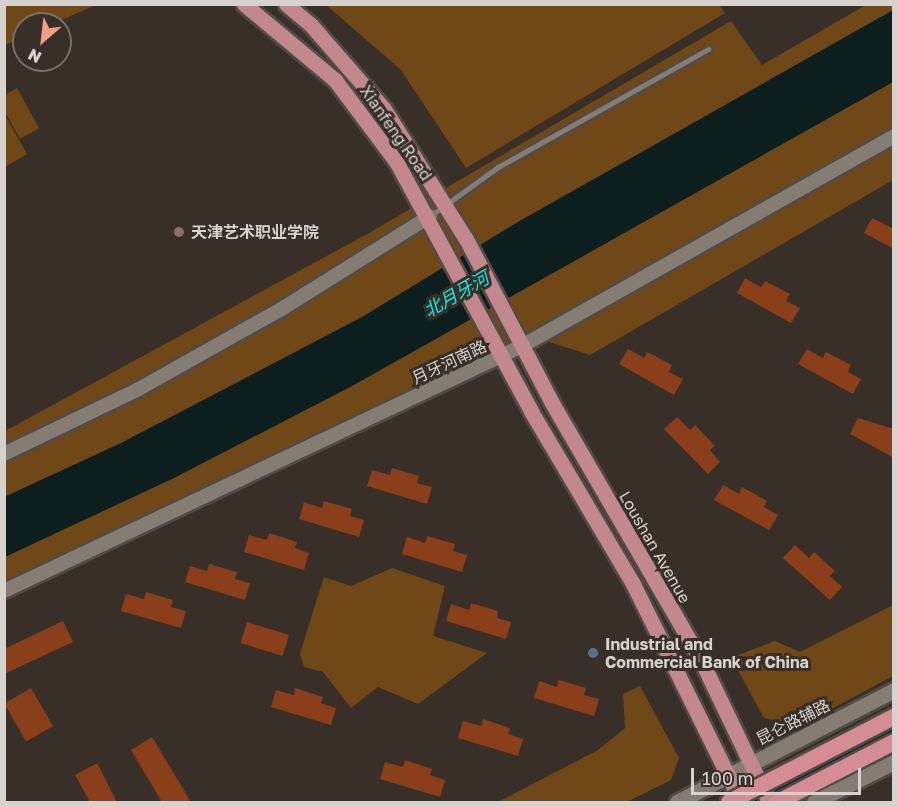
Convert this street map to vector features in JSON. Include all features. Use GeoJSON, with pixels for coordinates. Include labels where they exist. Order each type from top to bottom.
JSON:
{"type":"FeatureCollection","features":[{"type":"Feature","properties":{"kind":"highway"},"geometry":{"type":"LineString","coordinates":[[734,792],[894,717]]}},
{"type":"Feature","properties":{"kind":"highway"},"geometry":{"type":"LineString","coordinates":[[778,802],[894,742]]}},
{"type":"Feature","properties":{"kind":"main road","name":"Xianfeng Road"},"geometry":{"type":"LineString","coordinates":[[244,4],[335,80],[368,120],[430,216],[501,356]]}},
{"type":"Feature","properties":{"kind":"main road","name":"Xianfeng Road"},"geometry":{"type":"LineString","coordinates":[[286,4],[311,25],[384,109],[466,239],[504,312]]}},
{"type":"Feature","properties":{"kind":"main road","name":"Loushan Avenue"},"geometry":{"type":"LineString","coordinates":[[504,312],[701,660],[769,802]]}},
{"type":"Feature","properties":{"kind":"main road"},"geometry":{"type":"LineString","coordinates":[[501,356],[633,585],[734,792]]}},
{"type":"Feature","properties":{"kind":"main road","name":"昆仑路辅路"},"geometry":{"type":"LineString","coordinates":[[676,802],[734,792],[754,770],[894,690]]}},
{"type":"Feature","properties":{"kind":"main road"},"geometry":{"type":"LineString","coordinates":[[814,802],[894,762]]}},
{"type":"Feature","properties":{"kind":"street","name":"月牙河南路"},"geometry":{"type":"LineString","coordinates":[[4,591],[522,346],[894,136]]}},
{"type":"Feature","properties":{"kind":"street"},"geometry":{"type":"LineString","coordinates":[[4,454],[137,390],[430,216]]}},
{"type":"Feature","properties":{"kind":"lane"},"geometry":{"type":"LineString","coordinates":[[430,216],[498,167],[708,49]]}},
{"type":"Feature","properties":{"kind":"shaded area"},"geometry":{"type":"Polygon","coordinates":[[[5,4],[96,4],[72,15],[72,12],[12,12],[12,42],[5,45],[5,4]]]}},
{"type":"Feature","properties":{"kind":"shaded area"},"geometry":{"type":"Polygon","coordinates":[[[718,4],[725,13],[466,168],[400,69],[326,5],[718,4]]]}},
{"type":"Feature","properties":{"kind":"shaded area"},"geometry":{"type":"Polygon","coordinates":[[[866,5],[893,5],[893,180],[590,355],[549,342],[5,598],[5,431],[369,233],[731,21],[762,65],[866,5]]]}},
{"type":"Feature","properties":{"kind":"shaded area"},"geometry":{"type":"Polygon","coordinates":[[[17,88],[39,128],[20,139],[5,112],[5,95],[17,88]]]}},
{"type":"Feature","properties":{"kind":"shaded area"},"geometry":{"type":"Polygon","coordinates":[[[5,115],[27,154],[4,167],[5,115]]]}},
{"type":"Feature","properties":{"kind":"shaded area"},"geometry":{"type":"Polygon","coordinates":[[[392,568],[445,586],[433,636],[487,653],[418,704],[378,687],[351,708],[323,672],[304,667],[300,653],[324,577],[351,586],[392,568]]]}},
{"type":"Feature","properties":{"kind":"shaded area"},"geometry":{"type":"Polygon","coordinates":[[[893,605],[893,676],[798,727],[764,718],[734,663],[736,656],[775,641],[800,652],[893,605]]]}},
{"type":"Feature","properties":{"kind":"shaded area"},"geometry":{"type":"Polygon","coordinates":[[[640,686],[679,758],[671,780],[627,802],[498,802],[598,750],[625,728],[623,694],[640,686]]]}},
{"type":"Feature","properties":{"kind":"water","name":"北月牙河"},"geometry":{"type":"Polygon","coordinates":[[[893,10],[893,82],[352,386],[174,478],[5,557],[4,497],[121,443],[362,317],[516,223],[893,10]]]}},
{"type":"Feature","properties":{"kind":"building"},"geometry":{"type":"Polygon","coordinates":[[[872,218],[894,229],[894,249],[864,233],[872,218]]]}},
{"type":"Feature","properties":{"kind":"building"},"geometry":{"type":"Polygon","coordinates":[[[745,278],[761,287],[765,281],[790,294],[786,301],[800,308],[791,323],[737,293],[745,278]]]}},
{"type":"Feature","properties":{"kind":"building"},"geometry":{"type":"Polygon","coordinates":[[[628,349],[644,358],[647,352],[672,365],[669,372],[683,379],[674,395],[619,364],[628,349]]]}},
{"type":"Feature","properties":{"kind":"building"},"geometry":{"type":"Polygon","coordinates":[[[807,349],[823,358],[826,352],[851,365],[848,372],[861,379],[853,394],[798,364],[807,349]]]}},
{"type":"Feature","properties":{"kind":"building"},"geometry":{"type":"Polygon","coordinates":[[[677,417],[690,430],[695,425],[715,446],[710,450],[720,462],[708,474],[664,429],[677,417]]]}},
{"type":"Feature","properties":{"kind":"building"},"geometry":{"type":"Polygon","coordinates":[[[858,418],[894,429],[894,458],[850,434],[858,418]]]}},
{"type":"Feature","properties":{"kind":"building"},"geometry":{"type":"Polygon","coordinates":[[[392,468],[419,476],[417,483],[432,487],[427,504],[367,486],[372,470],[390,475],[392,468]]]}},
{"type":"Feature","properties":{"kind":"building"},"geometry":{"type":"Polygon","coordinates":[[[723,485],[739,494],[742,487],[767,501],[764,507],[778,515],[769,530],[714,500],[723,485]]]}},
{"type":"Feature","properties":{"kind":"building"},"geometry":{"type":"Polygon","coordinates":[[[324,501],[352,509],[350,516],[364,520],[359,537],[299,519],[304,502],[322,508],[324,501]]]}},
{"type":"Feature","properties":{"kind":"building"},"geometry":{"type":"Polygon","coordinates":[[[269,533],[297,542],[295,548],[309,553],[304,570],[244,552],[249,535],[267,540],[269,533]]]}},
{"type":"Feature","properties":{"kind":"building"},"geometry":{"type":"Polygon","coordinates":[[[427,536],[455,544],[453,551],[467,555],[462,572],[402,554],[407,537],[425,543],[427,536]]]}},
{"type":"Feature","properties":{"kind":"building"},"geometry":{"type":"Polygon","coordinates":[[[795,545],[809,558],[814,552],[835,571],[830,576],[842,587],[830,600],[783,558],[795,545]]]}},
{"type":"Feature","properties":{"kind":"building"},"geometry":{"type":"Polygon","coordinates":[[[209,564],[237,572],[235,579],[250,583],[245,600],[185,582],[190,566],[207,571],[209,564]]]}},
{"type":"Feature","properties":{"kind":"building"},"geometry":{"type":"Polygon","coordinates":[[[146,592],[173,600],[171,607],[186,611],[181,628],[121,611],[126,594],[144,599],[146,592]]]}},
{"type":"Feature","properties":{"kind":"building"},"geometry":{"type":"Polygon","coordinates":[[[471,603],[498,611],[497,618],[511,622],[506,639],[446,621],[451,604],[469,610],[471,603]]]}},
{"type":"Feature","properties":{"kind":"building"},"geometry":{"type":"Polygon","coordinates":[[[63,621],[73,642],[4,674],[4,649],[63,621]]]}},
{"type":"Feature","properties":{"kind":"building"},"geometry":{"type":"Polygon","coordinates":[[[247,622],[289,635],[283,656],[241,643],[247,622]]]}},
{"type":"Feature","properties":{"kind":"building"},"geometry":{"type":"Polygon","coordinates":[[[559,680],[586,688],[584,695],[599,699],[594,716],[534,698],[539,681],[557,687],[559,680]]]}},
{"type":"Feature","properties":{"kind":"building"},"geometry":{"type":"Polygon","coordinates":[[[31,688],[53,726],[26,742],[4,704],[31,688]]]}},
{"type":"Feature","properties":{"kind":"building"},"geometry":{"type":"Polygon","coordinates":[[[295,688],[323,697],[321,703],[336,708],[331,725],[271,707],[276,690],[294,695],[295,688]]]}},
{"type":"Feature","properties":{"kind":"building"},"geometry":{"type":"Polygon","coordinates":[[[483,719],[510,728],[508,734],[523,739],[518,756],[458,738],[463,721],[481,726],[483,719]]]}},
{"type":"Feature","properties":{"kind":"building"},"geometry":{"type":"Polygon","coordinates":[[[152,737],[191,802],[162,802],[131,750],[152,737]]]}},
{"type":"Feature","properties":{"kind":"building"},"geometry":{"type":"Polygon","coordinates":[[[405,760],[432,769],[430,775],[445,780],[440,797],[380,779],[385,762],[403,767],[405,760]]]}},
{"type":"Feature","properties":{"kind":"building"},"geometry":{"type":"Polygon","coordinates":[[[97,763],[117,802],[90,802],[75,775],[97,763]]]}},
{"type":"Feature","properties":{"kind":"waterway"},"geometry":{"type":"LineString","coordinates":[[758,802],[894,731]]}},
{"type":"Feature","properties":{"kind":"place","name":"天津艺术职业学院"},"geometry":{"type":"Point","coordinates":[179,232]}},
{"type":"Feature","properties":{"kind":"place","name":"Industrial and Commercial Bank of China"},"geometry":{"type":"Point","coordinates":[593,653]}}]}
